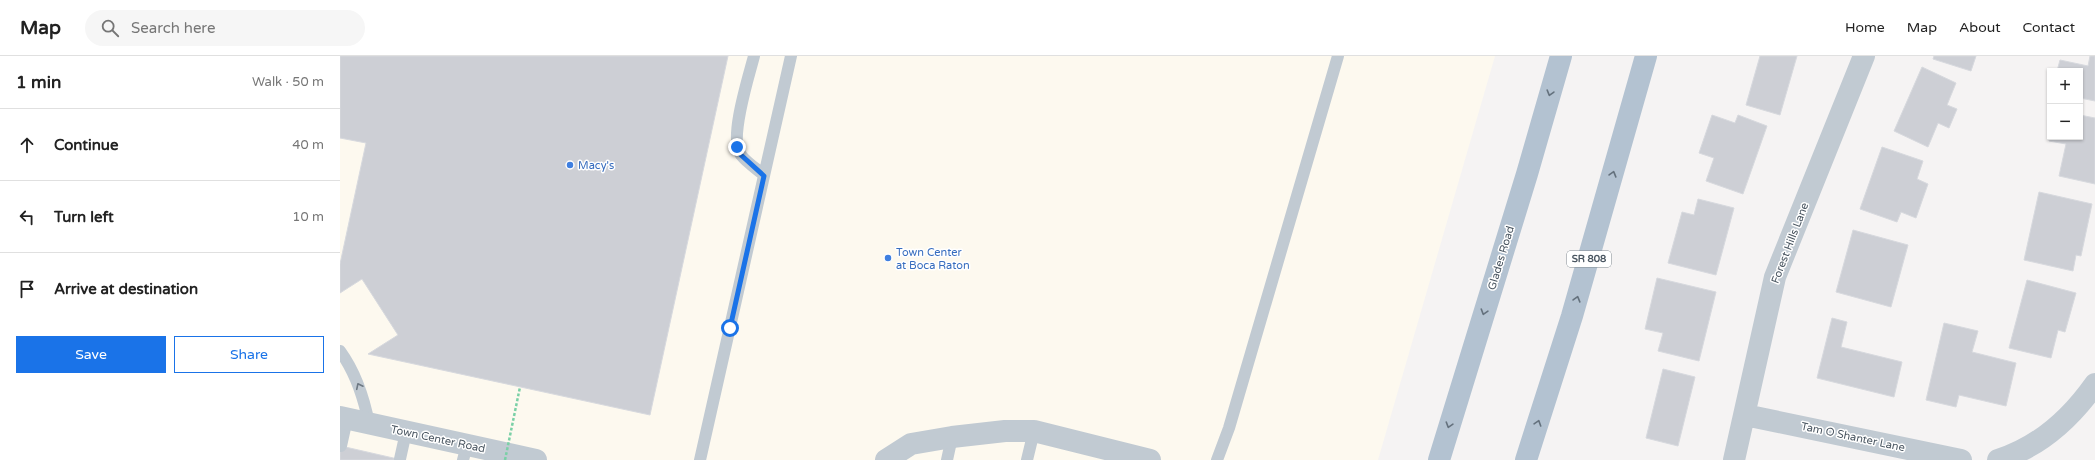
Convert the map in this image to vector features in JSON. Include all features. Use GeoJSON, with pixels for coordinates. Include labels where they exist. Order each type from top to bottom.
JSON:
{"type":"FeatureCollection","features":[{"type":"Feature","properties":{"kind":"main road","name":"Glades Road"},"geometry":{"type":"LineString","coordinates":[[1439,460],[1527,174],[1561,56]]}},
{"type":"Feature","properties":{"kind":"main road","name":"SR 808"},"geometry":{"type":"LineString","coordinates":[[1526,460],[1572,316],[1646,56]]}},
{"type":"Feature","properties":{"kind":"street","name":"Forest Hills Lane"},"geometry":{"type":"LineString","coordinates":[[1734,460],[1775,277],[1864,56]]}},
{"type":"Feature","properties":{"kind":"street"},"geometry":{"type":"LineString","coordinates":[[1998,460],[2029,447],[2049,434],[2080,404],[2095,384]]}},
{"type":"Feature","properties":{"kind":"street","name":"Tam O Shanter Lane"},"geometry":{"type":"LineString","coordinates":[[1745,415],[1960,460]]}},
{"type":"Feature","properties":{"kind":"street","name":"Town Center Road"},"geometry":{"type":"LineString","coordinates":[[343,418],[406,432],[465,452],[503,458],[536,460]]}},
{"type":"Feature","properties":{"kind":"street"},"geometry":{"type":"LineString","coordinates":[[886,460],[911,444],[952,437],[1005,431],[1034,431],[1150,460]]}},
{"type":"Feature","properties":{"kind":"lane"},"geometry":{"type":"LineString","coordinates":[[754,56],[736,134],[736,140],[741,155],[764,176]]}},
{"type":"Feature","properties":{"kind":"lane"},"geometry":{"type":"LineString","coordinates":[[700,460],[791,56]]}},
{"type":"Feature","properties":{"kind":"lane"},"geometry":{"type":"LineString","coordinates":[[1217,460],[1229,428],[1338,56]]}},
{"type":"Feature","properties":{"kind":"lane"},"geometry":{"type":"LineString","coordinates":[[340,351],[346,358],[364,397],[369,424]]}},
{"type":"Feature","properties":{"kind":"lane"},"geometry":{"type":"LineString","coordinates":[[340,446],[343,418]]}},
{"type":"Feature","properties":{"kind":"lane"},"geometry":{"type":"LineString","coordinates":[[1027,460],[1034,431]]}},
{"type":"Feature","properties":{"kind":"lane"},"geometry":{"type":"LineString","coordinates":[[400,459],[406,432]]}},
{"type":"Feature","properties":{"kind":"lane"},"geometry":{"type":"LineString","coordinates":[[947,460],[952,437]]}},
{"type":"Feature","properties":{"kind":"path"},"geometry":{"type":"LineString","coordinates":[[503,458],[520,387]]}},
{"type":"Feature","properties":{"kind":"shaded area","name":"Town Center at Boca Raton"},"geometry":{"type":"Polygon","coordinates":[[[340,56],[1495,56],[1378,460],[340,460],[340,56]]]}},
{"type":"Feature","properties":{"kind":"building"},"geometry":{"type":"Polygon","coordinates":[[[340,56],[728,56],[650,415],[368,354],[398,335],[362,279],[340,293],[340,264],[366,143],[340,138],[340,56]]]}},
{"type":"Feature","properties":{"kind":"building"},"geometry":{"type":"Polygon","coordinates":[[[1760,56],[1797,56],[1780,115],[1746,105],[1760,56]]]}},
{"type":"Feature","properties":{"kind":"building"},"geometry":{"type":"Polygon","coordinates":[[[1934,56],[1976,56],[1971,71],[1933,59],[1934,56]]]}},
{"type":"Feature","properties":{"kind":"building"},"geometry":{"type":"Polygon","coordinates":[[[2090,56],[2095,56],[2095,101],[2083,99],[2083,68],[2058,68],[2060,60],[2088,66],[2090,56]]]}},
{"type":"Feature","properties":{"kind":"building"},"geometry":{"type":"Polygon","coordinates":[[[1922,67],[1956,83],[1947,105],[1957,109],[1949,128],[1938,123],[1928,147],[1894,131],[1922,67]]]}},
{"type":"Feature","properties":{"kind":"building"},"geometry":{"type":"Polygon","coordinates":[[[1712,115],[1735,123],[1738,115],[1767,126],[1743,194],[1706,181],[1714,158],[1699,153],[1712,115]]]}},
{"type":"Feature","properties":{"kind":"building"},"geometry":{"type":"Polygon","coordinates":[[[2083,116],[2095,118],[2095,184],[2059,176],[2066,144],[2049,141],[2083,140],[2083,116]]]}},
{"type":"Feature","properties":{"kind":"building"},"geometry":{"type":"Polygon","coordinates":[[[1882,147],[1923,161],[1917,179],[1928,184],[1916,218],[1901,212],[1897,222],[1860,209],[1882,147]]]}},
{"type":"Feature","properties":{"kind":"building"},"geometry":{"type":"Polygon","coordinates":[[[2039,192],[2092,204],[2081,256],[2076,255],[2073,271],[2024,260],[2039,192]]]}},
{"type":"Feature","properties":{"kind":"building"},"geometry":{"type":"Polygon","coordinates":[[[1698,199],[1734,208],[1716,275],[1668,263],[1682,212],[1694,215],[1698,199]]]}},
{"type":"Feature","properties":{"kind":"building"},"geometry":{"type":"Polygon","coordinates":[[[1853,230],[1908,245],[1891,307],[1836,292],[1853,230]]]}},
{"type":"Feature","properties":{"kind":"building"},"geometry":{"type":"Polygon","coordinates":[[[1657,278],[1716,292],[1699,361],[1658,351],[1663,333],[1645,329],[1657,278]]]}},
{"type":"Feature","properties":{"kind":"building"},"geometry":{"type":"Polygon","coordinates":[[[2027,280],[2076,293],[2065,332],[2058,330],[2051,358],[2009,348],[2027,280]]]}},
{"type":"Feature","properties":{"kind":"building"},"geometry":{"type":"Polygon","coordinates":[[[1832,318],[1847,322],[1841,347],[1902,362],[1894,397],[1817,378],[1832,318]]]}},
{"type":"Feature","properties":{"kind":"building"},"geometry":{"type":"Polygon","coordinates":[[[1944,323],[1978,331],[1972,352],[2016,363],[2006,406],[1959,395],[1956,407],[1926,400],[1944,323]]]}},
{"type":"Feature","properties":{"kind":"building"},"geometry":{"type":"Polygon","coordinates":[[[1663,369],[1695,377],[1678,446],[1646,438],[1663,369]]]}},
{"type":"Feature","properties":{"kind":"building"},"geometry":{"type":"Polygon","coordinates":[[[341,446],[402,460],[340,460],[341,446]]]}},
{"type":"Feature","properties":{"kind":"place","name":"Macy's"},"geometry":{"type":"Point","coordinates":[570,165]}},
{"type":"Feature","properties":{"kind":"place","name":"Town Center at Boca Raton"},"geometry":{"type":"Point","coordinates":[888,258]}},
{"type":"Feature","properties":{"kind":"route"},"geometry":{"type":"LineString","coordinates":[[730,328],[764,176],[741,155],[737,147]]}}]}
